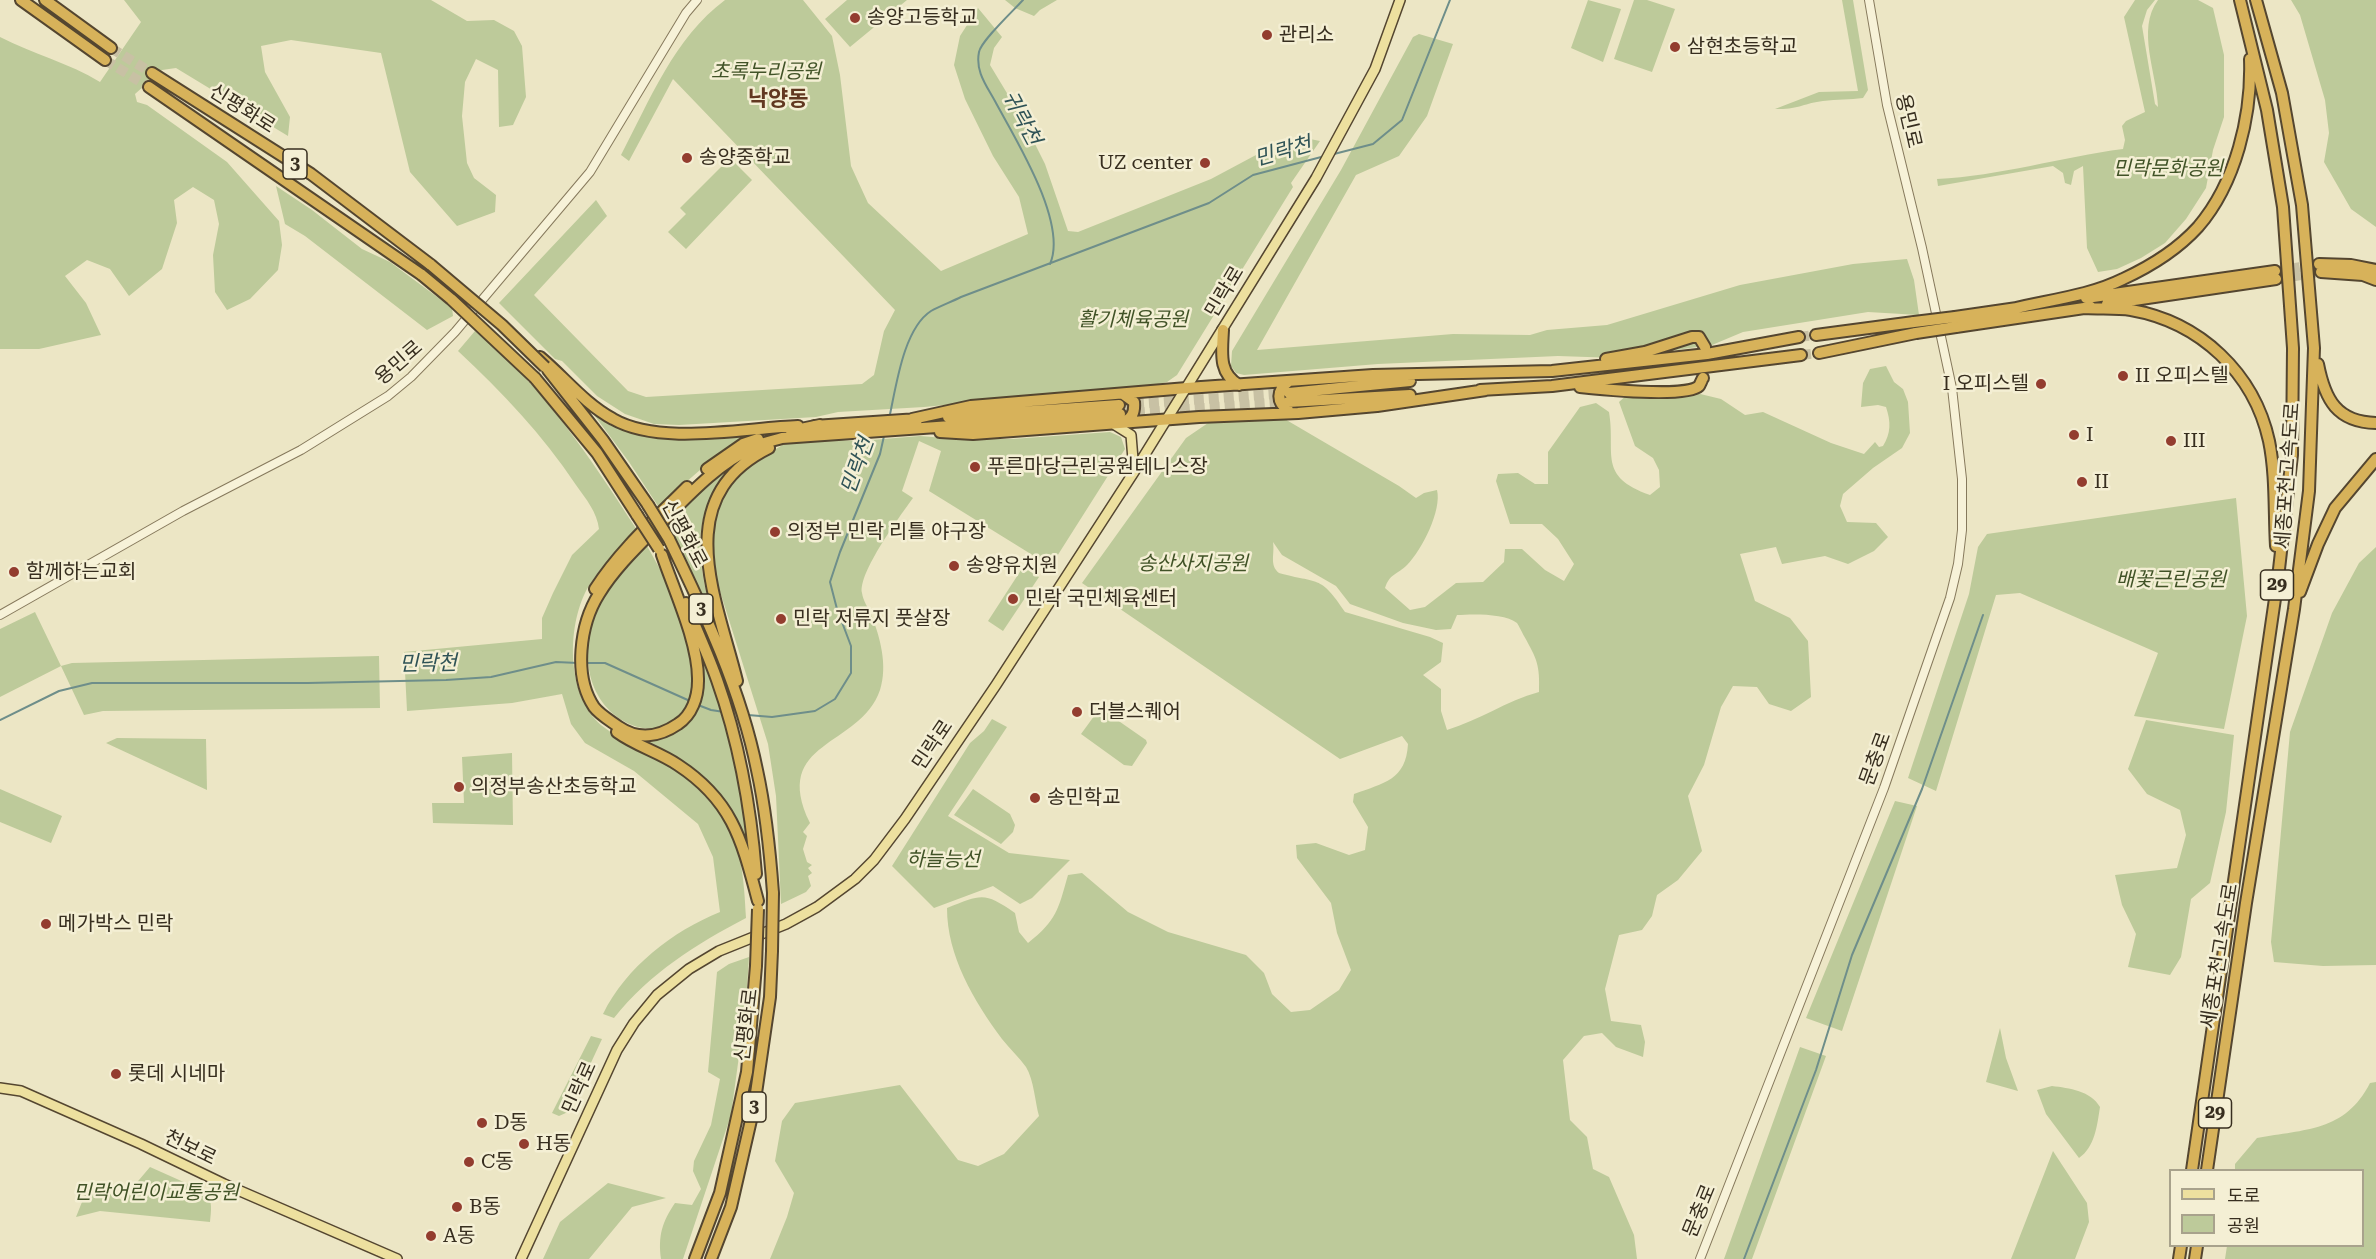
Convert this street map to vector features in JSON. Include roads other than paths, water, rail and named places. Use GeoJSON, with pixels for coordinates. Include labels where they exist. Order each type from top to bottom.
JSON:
{"type":"FeatureCollection","features":[{"type":"Feature","properties":{"kind":"highway"},"geometry":{"type":"LineString","coordinates":[[21,0],[105,60]]}},
{"type":"Feature","properties":{"kind":"highway"},"geometry":{"type":"LineString","coordinates":[[45,0],[111,48]]}},
{"type":"Feature","properties":{"kind":"highway","name":"세종포천고속도로"},"geometry":{"type":"LineString","coordinates":[[2192,1169],[2278,578],[2292,455],[2293,338],[2283,207],[2276,157],[2250,32],[2240,0]]}},
{"type":"Feature","properties":{"kind":"highway","name":"세종포천고속도로"},"geometry":{"type":"LineString","coordinates":[[2207,1169],[2246,903],[2294,609],[2309,491],[2314,345],[2302,205],[2282,93],[2256,0]]}},
{"type":"Feature","properties":{"kind":"highway"},"geometry":{"type":"LineString","coordinates":[[1956,322],[2096,290],[2122,280],[2166,255],[2198,227],[2221,193],[2245,124],[2251,84],[2250,32]]}},
{"type":"Feature","properties":{"kind":"highway","name":"신평화로"},"geometry":{"type":"LineString","coordinates":[[152,73],[311,174],[431,265],[502,325],[546,365],[603,440],[669,539],[734,680],[757,769],[769,833],[773,893],[770,997],[754,1107],[731,1208],[711,1259]]}},
{"type":"Feature","properties":{"kind":"highway","name":"신평화로"},"geometry":{"type":"LineString","coordinates":[[149,87],[422,275],[459,306],[535,378],[597,453],[660,552],[685,601],[718,681],[742,769],[753,835],[758,905],[756,966],[747,1072],[720,1193],[695,1259]]}},
{"type":"Feature","properties":{"kind":"highway"},"geometry":{"type":"LineString","coordinates":[[2376,270],[2351,265],[2320,268],[2363,275],[2376,280]]}},
{"type":"Feature","properties":{"kind":"highway"},"geometry":{"type":"LineString","coordinates":[[1816,335],[1915,328],[2085,308],[2275,275],[2012,309]]}},
{"type":"Feature","properties":{"kind":"highway"},"geometry":{"type":"LineString","coordinates":[[2085,308],[2129,310],[2174,323],[2198,336],[2240,375],[2259,409],[2269,443],[2278,578]]}},
{"type":"Feature","properties":{"kind":"highway"},"geometry":{"type":"LineString","coordinates":[[1819,353],[1915,328]]}},
{"type":"Feature","properties":{"kind":"highway"},"geometry":{"type":"LineString","coordinates":[[1223,330],[1224,373],[1230,380],[1240,385]]}},
{"type":"Feature","properties":{"kind":"highway"},"geometry":{"type":"LineString","coordinates":[[1552,371],[1645,352],[1692,337],[1699,337],[1705,347]]}},
{"type":"Feature","properties":{"kind":"highway"},"geometry":{"type":"LineString","coordinates":[[1298,413],[1284,407],[1280,400],[1280,389],[1288,392],[1485,374],[1552,371],[1707,354],[1799,337]]}},
{"type":"Feature","properties":{"kind":"highway"},"geometry":{"type":"LineString","coordinates":[[2314,345],[2321,378],[2331,402],[2346,417],[2358,423],[2376,423]]}},
{"type":"Feature","properties":{"kind":"highway"},"geometry":{"type":"LineString","coordinates":[[546,365],[600,411],[622,424],[647,432],[676,434],[819,430],[868,433],[911,424],[971,406],[1123,393],[1240,385],[1288,392],[1486,390],[1552,386],[1801,355]]}},
{"type":"Feature","properties":{"kind":"highway"},"geometry":{"type":"LineString","coordinates":[[1552,386],[1671,393],[1692,390],[1698,387],[1703,378]]}},
{"type":"Feature","properties":{"kind":"highway"},"geometry":{"type":"LineString","coordinates":[[911,424],[973,434],[1198,417],[1298,413],[1377,406],[1486,390]]}},
{"type":"Feature","properties":{"kind":"highway"},"geometry":{"type":"LineString","coordinates":[[1115,425],[1128,421],[1135,409],[1134,402],[1123,393]]}},
{"type":"Feature","properties":{"kind":"highway"},"geometry":{"type":"LineString","coordinates":[[758,905],[742,842],[716,797],[678,765],[631,741],[603,723],[591,711],[584,699],[576,668],[583,614],[593,591],[609,568],[636,538],[718,459],[743,444],[775,434],[872,422],[911,424],[986,422],[1119,409]]}},
{"type":"Feature","properties":{"kind":"highway"},"geometry":{"type":"LineString","coordinates":[[734,680],[706,557],[706,539],[714,502],[732,475],[753,456],[777,444],[819,430]]}},
{"type":"Feature","properties":{"kind":"highway"},"geometry":{"type":"LineString","coordinates":[[2294,609],[2318,544],[2335,508],[2376,459]]}},
{"type":"Feature","properties":{"kind":"highway"},"geometry":{"type":"LineString","coordinates":[[582,686],[594,707],[624,730],[640,735],[668,731],[684,720],[695,701],[698,681],[697,664],[660,552]]}},
{"type":"Feature","properties":{"kind":"main road","name":"민락로"},"geometry":{"type":"LineString","coordinates":[[521,1259],[617,1050],[634,1023],[657,995],[689,969],[719,951],[786,924],[817,907],[855,879],[874,860],[905,819],[996,685],[1134,472],[1316,178],[1375,69],[1400,2]]}},
{"type":"Feature","properties":{"kind":"main road"},"geometry":{"type":"LineString","coordinates":[[1115,425],[1131,435],[1134,472]]}},
{"type":"Feature","properties":{"kind":"main road","name":"천보로"},"geometry":{"type":"LineString","coordinates":[[0,1088],[21,1091],[141,1144],[224,1185],[397,1259]]}},
{"type":"Feature","properties":{"kind":"street","name":"용민로"},"geometry":{"type":"LineString","coordinates":[[0,615],[183,511],[301,450],[388,396],[411,377],[455,332],[590,172],[686,13],[697,0]]}},
{"type":"Feature","properties":{"kind":"street","name":"용민로"},"geometry":{"type":"LineString","coordinates":[[1869,0],[1887,105],[1922,248]]}},
{"type":"Feature","properties":{"kind":"street","name":"문충로"},"geometry":{"type":"LineString","coordinates":[[1700,1259],[1884,788],[1950,598],[1958,564],[1962,530],[1962,479],[1952,388],[1922,248]]}},
{"type":"Feature","properties":{"kind":"waterway","name":"귀락천"},"geometry":{"type":"LineString","coordinates":[[1023,0],[981,47],[978,59],[980,72],[986,85],[1027,159],[1046,205],[1054,247],[1050,264]]}},
{"type":"Feature","properties":{"kind":"waterway","name":"민락천"},"geometry":{"type":"LineString","coordinates":[[1334,154],[1373,144],[1402,120],[1450,0]]}},
{"type":"Feature","properties":{"kind":"waterway","name":"민락천"},"geometry":{"type":"LineString","coordinates":[[889,419],[907,345],[921,320],[931,311],[961,297],[1209,203],[1253,175],[1325,156]]}},
{"type":"Feature","properties":{"kind":"waterway","name":"민락천"},"geometry":{"type":"LineString","coordinates":[[748,715],[772,717],[815,711],[835,699],[851,673],[851,646],[830,582],[880,454],[884,436]]}},
{"type":"Feature","properties":{"kind":"waterway"},"geometry":{"type":"LineString","coordinates":[[1744,1259],[1816,1070],[1852,955],[1922,789],[1983,615]]}},
{"type":"Feature","properties":{"kind":"waterway","name":"민락천"},"geometry":{"type":"LineString","coordinates":[[0,720],[59,691],[92,683],[308,683],[446,680],[491,677],[556,662],[578,663]]}},
{"type":"Feature","properties":{"kind":"waterway","name":"민락천"},"geometry":{"type":"LineString","coordinates":[[584,663],[605,663],[690,701]]}},
{"type":"Feature","properties":{"kind":"waterway","name":"민락천"},"geometry":{"type":"LineString","coordinates":[[698,705],[724,712]]}},
{"type":"Feature","properties":{"kind":"tunnel"},"geometry":{"type":"LineString","coordinates":[[111,48],[152,73]]}},
{"type":"Feature","properties":{"kind":"tunnel"},"geometry":{"type":"LineString","coordinates":[[105,60],[149,87]]}},
{"type":"Feature","properties":{"kind":"tunnel"},"geometry":{"type":"LineString","coordinates":[[2275,271],[2319,264]]}},
{"type":"Feature","properties":{"kind":"tunnel"},"geometry":{"type":"LineString","coordinates":[[2276,279],[2321,272]]}},
{"type":"Feature","properties":{"kind":"tunnel"},"geometry":{"type":"LineString","coordinates":[[1799,337],[1816,335]]}},
{"type":"Feature","properties":{"kind":"tunnel"},"geometry":{"type":"LineString","coordinates":[[1801,355],[1819,353]]}},
{"type":"Feature","properties":{"kind":"tunnel"},"geometry":{"type":"LineString","coordinates":[[1119,405],[1289,393]]}},
{"type":"Feature","properties":{"kind":"tunnel"},"geometry":{"type":"LineString","coordinates":[[1120,414],[1287,402]]}},
{"type":"Feature","properties":{"kind":"place","name":"송양고등학교"},"geometry":{"type":"Point","coordinates":[855,18]}},
{"type":"Feature","properties":{"kind":"place","name":"관리소"},"geometry":{"type":"Point","coordinates":[1267,35]}},
{"type":"Feature","properties":{"kind":"place","name":"삼현초등학교"},"geometry":{"type":"Point","coordinates":[1675,47]}},
{"type":"Feature","properties":{"kind":"place","name":"송양중학교"},"geometry":{"type":"Point","coordinates":[687,158]}},
{"type":"Feature","properties":{"kind":"place","name":"UZ center"},"geometry":{"type":"Point","coordinates":[1205,163]}},
{"type":"Feature","properties":{"kind":"place","name":"II 오피스텔"},"geometry":{"type":"Point","coordinates":[2123,376]}},
{"type":"Feature","properties":{"kind":"place","name":"I 오피스텔"},"geometry":{"type":"Point","coordinates":[2041,384]}},
{"type":"Feature","properties":{"kind":"place","name":"I"},"geometry":{"type":"Point","coordinates":[2074,435]}},
{"type":"Feature","properties":{"kind":"place","name":"III"},"geometry":{"type":"Point","coordinates":[2171,441]}},
{"type":"Feature","properties":{"kind":"place","name":"푸른마당근린공원테니스장"},"geometry":{"type":"Point","coordinates":[975,467]}},
{"type":"Feature","properties":{"kind":"place","name":"II"},"geometry":{"type":"Point","coordinates":[2082,482]}},
{"type":"Feature","properties":{"kind":"place","name":"의정부 민락 리틀 야구장"},"geometry":{"type":"Point","coordinates":[775,532]}},
{"type":"Feature","properties":{"kind":"place","name":"송양유치원"},"geometry":{"type":"Point","coordinates":[954,566]}},
{"type":"Feature","properties":{"kind":"place","name":"함께하는교회"},"geometry":{"type":"Point","coordinates":[14,572]}},
{"type":"Feature","properties":{"kind":"place","name":"민락 국민체육센터"},"geometry":{"type":"Point","coordinates":[1013,599]}},
{"type":"Feature","properties":{"kind":"place","name":"민락 저류지 풋살장"},"geometry":{"type":"Point","coordinates":[781,619]}},
{"type":"Feature","properties":{"kind":"place","name":"더블스퀘어"},"geometry":{"type":"Point","coordinates":[1077,712]}},
{"type":"Feature","properties":{"kind":"place","name":"의정부송산초등학교"},"geometry":{"type":"Point","coordinates":[459,787]}},
{"type":"Feature","properties":{"kind":"place","name":"송민학교"},"geometry":{"type":"Point","coordinates":[1035,798]}},
{"type":"Feature","properties":{"kind":"place","name":"메가박스 민락"},"geometry":{"type":"Point","coordinates":[46,924]}},
{"type":"Feature","properties":{"kind":"place","name":"롯데 시네마"},"geometry":{"type":"Point","coordinates":[116,1074]}},
{"type":"Feature","properties":{"kind":"place","name":"D동"},"geometry":{"type":"Point","coordinates":[482,1123]}},
{"type":"Feature","properties":{"kind":"place","name":"H동"},"geometry":{"type":"Point","coordinates":[524,1144]}},
{"type":"Feature","properties":{"kind":"place","name":"C동"},"geometry":{"type":"Point","coordinates":[469,1162]}},
{"type":"Feature","properties":{"kind":"place","name":"B동"},"geometry":{"type":"Point","coordinates":[457,1207]}},
{"type":"Feature","properties":{"kind":"place","name":"A동"},"geometry":{"type":"Point","coordinates":[431,1236]}},
{"type":"Feature","properties":{"kind":"district","name":"낙양동"},"geometry":{"type":"Point","coordinates":[778,100]}},
{"type":"Feature","properties":{"kind":"park label","name":"초록누리공원"},"geometry":{"type":"Point","coordinates":[766,72]}},
{"type":"Feature","properties":{"kind":"park label","name":"민락문화공원"},"geometry":{"type":"Point","coordinates":[2168,169]}},
{"type":"Feature","properties":{"kind":"park label","name":"활기체육공원"},"geometry":{"type":"Point","coordinates":[1133,320]}},
{"type":"Feature","properties":{"kind":"park label","name":"송산사지공원"},"geometry":{"type":"Point","coordinates":[1193,564]}},
{"type":"Feature","properties":{"kind":"park label","name":"배꽃근린공원"},"geometry":{"type":"Point","coordinates":[2171,580]}},
{"type":"Feature","properties":{"kind":"park label","name":"하늘능선"},"geometry":{"type":"Point","coordinates":[943,860]}},
{"type":"Feature","properties":{"kind":"park label","name":"민락어린이교통공원"},"geometry":{"type":"Point","coordinates":[156,1193]}}]}
